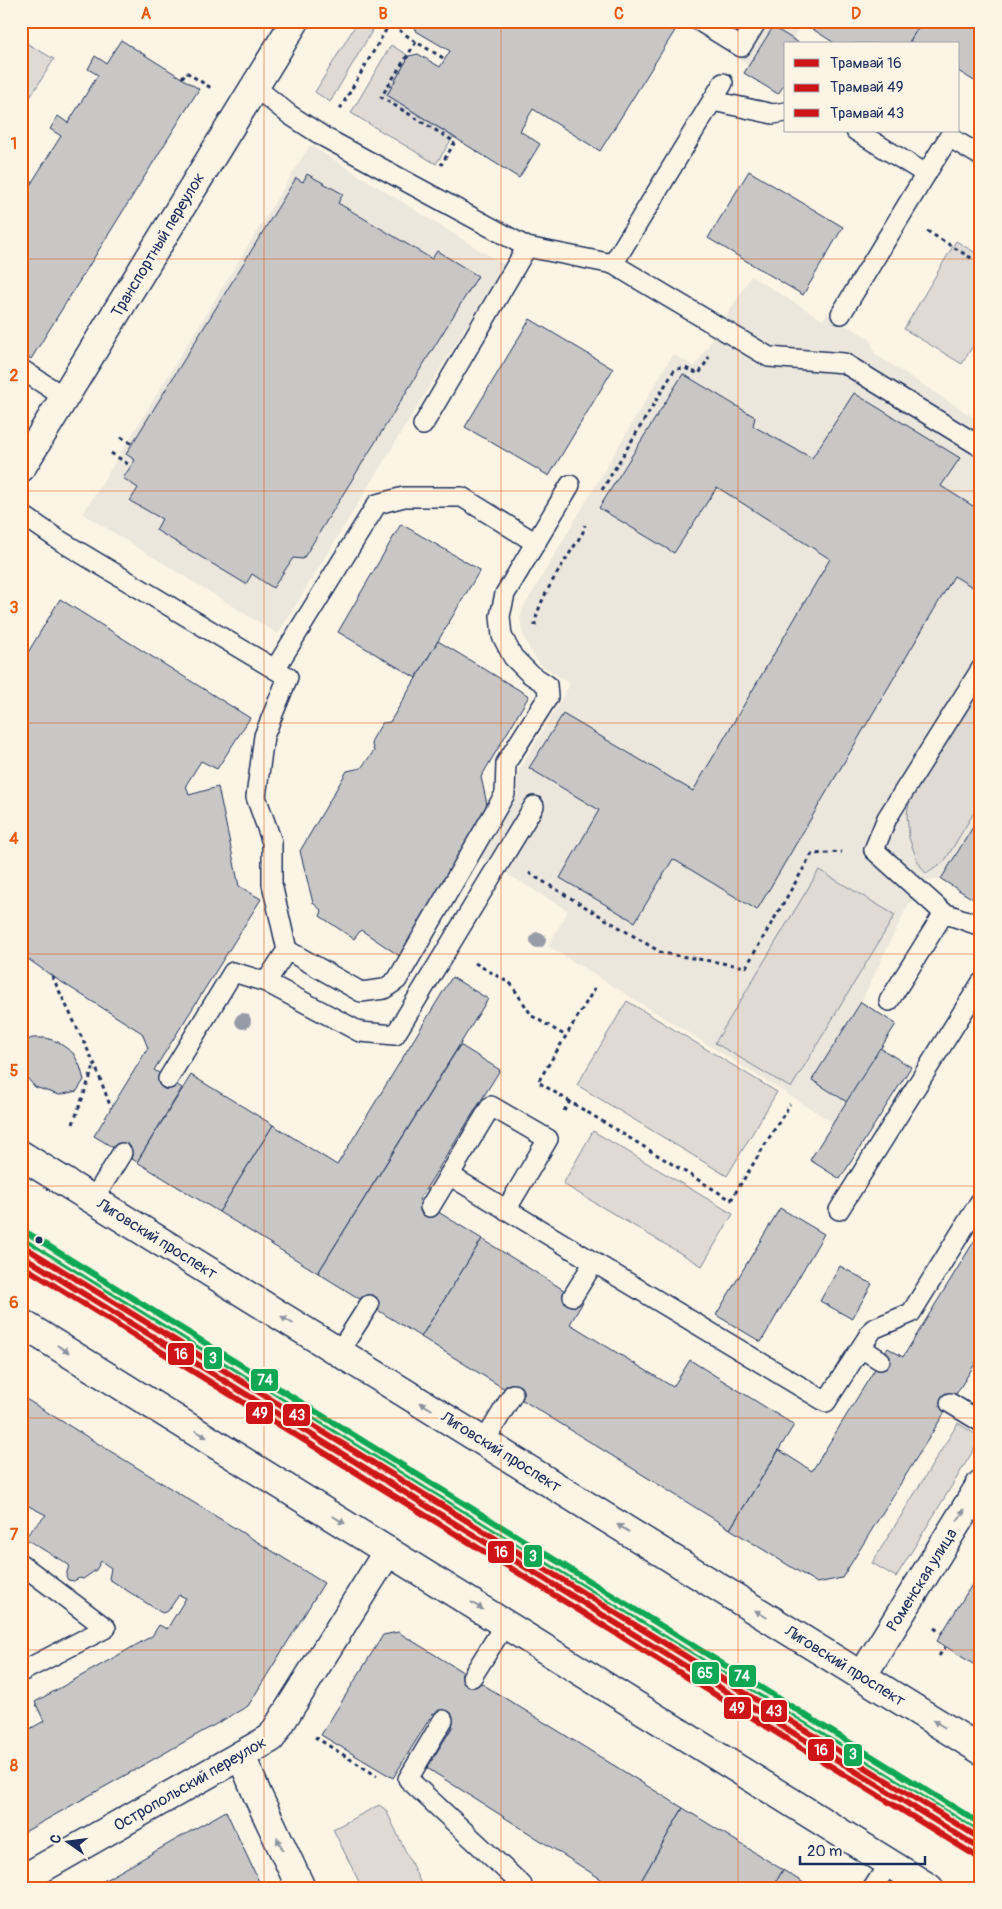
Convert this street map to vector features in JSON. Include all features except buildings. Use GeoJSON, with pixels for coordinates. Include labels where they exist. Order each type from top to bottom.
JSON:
{"type":"FeatureCollection","features":[{"type":"Feature","properties":{"kind":"main road","name":"Транспортный переулок"},"geometry":{"type":"LineString","coordinates":[[21,468],[295,21]]}},
{"type":"Feature","properties":{"kind":"main road","name":"Лиговский проспект"},"geometry":{"type":"LineString","coordinates":[[21,1155],[981,1750]]}},
{"type":"Feature","properties":{"kind":"main road"},"geometry":{"type":"LineString","coordinates":[[21,1323],[929,1888]]}},
{"type":"Feature","properties":{"kind":"main road","name":"Роменская улица"},"geometry":{"type":"LineString","coordinates":[[862,1676],[981,1484]]}},
{"type":"Feature","properties":{"kind":"main road","name":"Остропольский переулок"},"geometry":{"type":"LineString","coordinates":[[21,1880],[271,1738],[388,1551]]}},
{"type":"Feature","properties":{"kind":"main road"},"geometry":{"type":"LineString","coordinates":[[241,1755],[301,1888]]}},
{"type":"Feature","properties":{"kind":"lane"},"geometry":{"type":"LineString","coordinates":[[700,21],[741,47],[757,21]]}},
{"type":"Feature","properties":{"kind":"lane"},"geometry":{"type":"LineString","coordinates":[[613,264],[723,83]]}},
{"type":"Feature","properties":{"kind":"lane"},"geometry":{"type":"LineString","coordinates":[[255,87],[290,116],[324,138],[528,247],[613,264],[768,357],[844,363],[981,447]]}},
{"type":"Feature","properties":{"kind":"lane"},"geometry":{"type":"LineString","coordinates":[[712,101],[773,114],[784,112]]}},
{"type":"Feature","properties":{"kind":"lane"},"geometry":{"type":"LineString","coordinates":[[858,132],[926,174]]}},
{"type":"Feature","properties":{"kind":"lane"},"geometry":{"type":"LineString","coordinates":[[841,314],[949,137],[981,156]]}},
{"type":"Feature","properties":{"kind":"lane"},"geometry":{"type":"LineString","coordinates":[[424,425],[528,247]]}},
{"type":"Feature","properties":{"kind":"lane"},"geometry":{"type":"LineString","coordinates":[[21,369],[64,398]]}},
{"type":"Feature","properties":{"kind":"lane"},"geometry":{"type":"LineString","coordinates":[[287,950],[361,992],[384,989],[397,980],[505,794],[506,763],[548,697],[547,685],[530,674],[513,657],[502,636],[500,616],[505,594],[570,485]]}},
{"type":"Feature","properties":{"kind":"lane"},"geometry":{"type":"LineString","coordinates":[[275,669],[377,504],[404,497],[462,497],[536,543]]}},
{"type":"Feature","properties":{"kind":"lane"},"geometry":{"type":"LineString","coordinates":[[21,514],[59,540],[288,677],[264,736],[256,797],[272,842],[272,884],[287,950],[266,982]]}},
{"type":"Feature","properties":{"kind":"lane"},"geometry":{"type":"LineString","coordinates":[[981,669],[888,818],[874,850],[944,913],[981,926]]}},
{"type":"Feature","properties":{"kind":"lane"},"geometry":{"type":"LineString","coordinates":[[168,1079],[233,972],[266,982],[360,1032],[395,1035],[534,806]]}},
{"type":"Feature","properties":{"kind":"lane"},"geometry":{"type":"LineString","coordinates":[[888,1001],[944,913]]}},
{"type":"Feature","properties":{"kind":"lane"},"geometry":{"type":"LineString","coordinates":[[839,1210],[981,983]]}},
{"type":"Feature","properties":{"kind":"lane"},"geometry":{"type":"LineString","coordinates":[[430,1207],[491,1106],[548,1139],[506,1210]]}},
{"type":"Feature","properties":{"kind":"lane"},"geometry":{"type":"LineString","coordinates":[[93,1200],[122,1153]]}},
{"type":"Feature","properties":{"kind":"lane"},"geometry":{"type":"LineString","coordinates":[[449,1175],[826,1402],[873,1329],[911,1313],[981,1200]]}},
{"type":"Feature","properties":{"kind":"lane"},"geometry":{"type":"LineString","coordinates":[[21,1239],[981,1834]]}},
{"type":"Feature","properties":{"kind":"lane"},"geometry":{"type":"LineString","coordinates":[[573,1296],[594,1262]]}},
{"type":"Feature","properties":{"kind":"lane"},"geometry":{"type":"LineString","coordinates":[[340,1352],[369,1305]]}},
{"type":"Feature","properties":{"kind":"lane"},"geometry":{"type":"LineString","coordinates":[[861,1348],[880,1360]]}},
{"type":"Feature","properties":{"kind":"lane"},"geometry":{"type":"LineString","coordinates":[[484,1442],[513,1394]]}},
{"type":"Feature","properties":{"kind":"lane"},"geometry":{"type":"LineString","coordinates":[[950,1403],[981,1422]]}},
{"type":"Feature","properties":{"kind":"lane"},"geometry":{"type":"LineString","coordinates":[[21,1564],[106,1628],[21,1672]]}},
{"type":"Feature","properties":{"kind":"lane"},"geometry":{"type":"LineString","coordinates":[[472,1678],[505,1624]]}},
{"type":"Feature","properties":{"kind":"lane"},"geometry":{"type":"LineString","coordinates":[[443,1720],[408,1779],[522,1884],[520,1888]]}},
{"type":"Feature","properties":{"kind":"lane"},"geometry":{"type":"LineString","coordinates":[[872,1888],[889,1863]]}},
{"type":"Feature","properties":{"kind":"path"},"geometry":{"type":"LineString","coordinates":[[324,138],[388,22],[416,42],[445,59]]}},
{"type":"Feature","properties":{"kind":"path"},"geometry":{"type":"LineString","coordinates":[[416,42],[381,97],[455,142],[436,173]]}},
{"type":"Feature","properties":{"kind":"path"},"geometry":{"type":"LineString","coordinates":[[182,78],[186,72],[214,90]]}},
{"type":"Feature","properties":{"kind":"path"},"geometry":{"type":"LineString","coordinates":[[901,215],[981,264]]}},
{"type":"Feature","properties":{"kind":"path"},"geometry":{"type":"LineString","coordinates":[[597,497],[675,369],[685,368],[699,374],[725,331]]}},
{"type":"Feature","properties":{"kind":"path"},"geometry":{"type":"LineString","coordinates":[[120,437],[132,444]]}},
{"type":"Feature","properties":{"kind":"path"},"geometry":{"type":"LineString","coordinates":[[111,453],[131,466]]}},
{"type":"Feature","properties":{"kind":"path"},"geometry":{"type":"LineString","coordinates":[[535,633],[535,619],[541,603],[586,524]]}},
{"type":"Feature","properties":{"kind":"path"},"geometry":{"type":"LineString","coordinates":[[503,857],[662,953],[746,966],[812,854],[874,850]]}},
{"type":"Feature","properties":{"kind":"path"},"geometry":{"type":"LineString","coordinates":[[448,948],[511,984],[532,1016],[566,1036]]}},
{"type":"Feature","properties":{"kind":"path"},"geometry":{"type":"LineString","coordinates":[[52,976],[95,1065],[111,1108]]}},
{"type":"Feature","properties":{"kind":"path"},"geometry":{"type":"LineString","coordinates":[[595,988],[538,1082],[731,1200],[790,1104]]}},
{"type":"Feature","properties":{"kind":"path"},"geometry":{"type":"LineString","coordinates":[[73,1124],[95,1065]]}},
{"type":"Feature","properties":{"kind":"path"},"geometry":{"type":"LineString","coordinates":[[563,1112],[570,1101]]}},
{"type":"Feature","properties":{"kind":"path"},"geometry":{"type":"LineString","coordinates":[[933,1628],[942,1633]]}},
{"type":"Feature","properties":{"kind":"path"},"geometry":{"type":"LineString","coordinates":[[939,1656],[945,1647]]}},
{"type":"Feature","properties":{"kind":"path"},"geometry":{"type":"LineString","coordinates":[[312,1735],[390,1784],[398,1784],[408,1779]]}},
{"type":"Feature","properties":{"kind":"shaded area"},"geometry":{"type":"Polygon","coordinates":[[[358,21],[367,21],[375,26],[330,102],[315,92],[358,21]]]}},
{"type":"Feature","properties":{"kind":"shaded area"},"geometry":{"type":"Polygon","coordinates":[[[677,21],[804,21],[791,42],[784,42],[784,48],[769,78],[677,21]]]}},
{"type":"Feature","properties":{"kind":"shaded area"},"geometry":{"type":"Polygon","coordinates":[[[21,40],[54,59],[21,112],[21,40]]]}},
{"type":"Feature","properties":{"kind":"shaded area"},"geometry":{"type":"Polygon","coordinates":[[[391,45],[409,56],[387,95],[453,137],[436,164],[351,113],[391,45]]]}},
{"type":"Feature","properties":{"kind":"shaded area"},"geometry":{"type":"Polygon","coordinates":[[[310,145],[504,265],[278,634],[83,514],[310,145]]]}},
{"type":"Feature","properties":{"kind":"shaded area"},"geometry":{"type":"Polygon","coordinates":[[[956,241],[981,256],[981,332],[962,364],[904,329],[956,241]]]}},
{"type":"Feature","properties":{"kind":"shaded area"},"geometry":{"type":"Polygon","coordinates":[[[751,276],[823,320],[827,314],[870,339],[875,354],[981,422],[981,814],[941,879],[928,881],[908,905],[861,1002],[896,1024],[834,1123],[548,946],[568,911],[480,857],[518,794],[518,772],[570,684],[539,663],[529,648],[523,635],[520,619],[523,608],[673,354],[695,367],[751,276]]]}},
{"type":"Feature","properties":{"kind":"shaded area"},"geometry":{"type":"Polygon","coordinates":[[[981,686],[981,801],[944,862],[926,874],[918,862],[909,838],[907,814],[911,791],[981,686]]]}},
{"type":"Feature","properties":{"kind":"shaded area"},"geometry":{"type":"Polygon","coordinates":[[[819,870],[895,915],[791,1088],[715,1043],[819,870]]]}},
{"type":"Feature","properties":{"kind":"shaded area"},"geometry":{"type":"Polygon","coordinates":[[[627,1001],[777,1092],[727,1176],[577,1085],[627,1001]]]}},
{"type":"Feature","properties":{"kind":"shaded area"},"geometry":{"type":"Polygon","coordinates":[[[593,1131],[733,1214],[702,1266],[563,1184],[593,1131]]]}},
{"type":"Feature","properties":{"kind":"shaded area"},"geometry":{"type":"Polygon","coordinates":[[[958,1423],[981,1438],[896,1577],[872,1563],[958,1423]]]}},
{"type":"Feature","properties":{"kind":"shaded area"},"geometry":{"type":"Polygon","coordinates":[[[379,1805],[386,1810],[423,1888],[362,1888],[333,1829],[379,1805]]]}},
{"type":"Feature","properties":{"kind":"tram line","name":"43"},"geometry":{"type":"LineString","coordinates":[[26,1248],[981,1839]]}},
{"type":"Feature","properties":{"kind":"tram line","name":"16"},"geometry":{"type":"LineString","coordinates":[[21,1255],[981,1849]]}},
{"type":"Feature","properties":{"kind":"tram line","name":"49"},"geometry":{"type":"LineString","coordinates":[[21,1265],[976,1856]]}},
{"type":"Feature","properties":{"kind":"transit line","name":"74"},"geometry":{"type":"LineString","coordinates":[[26,1232],[981,1824]]}},
{"type":"Feature","properties":{"kind":"transit line","name":"3"},"geometry":{"type":"LineString","coordinates":[[21,1239],[981,1834]]}},
{"type":"Feature","properties":{"kind":"transit line","name":"65"},"geometry":{"type":"LineString","coordinates":[[21,1249],[976,1841]]}}]}
